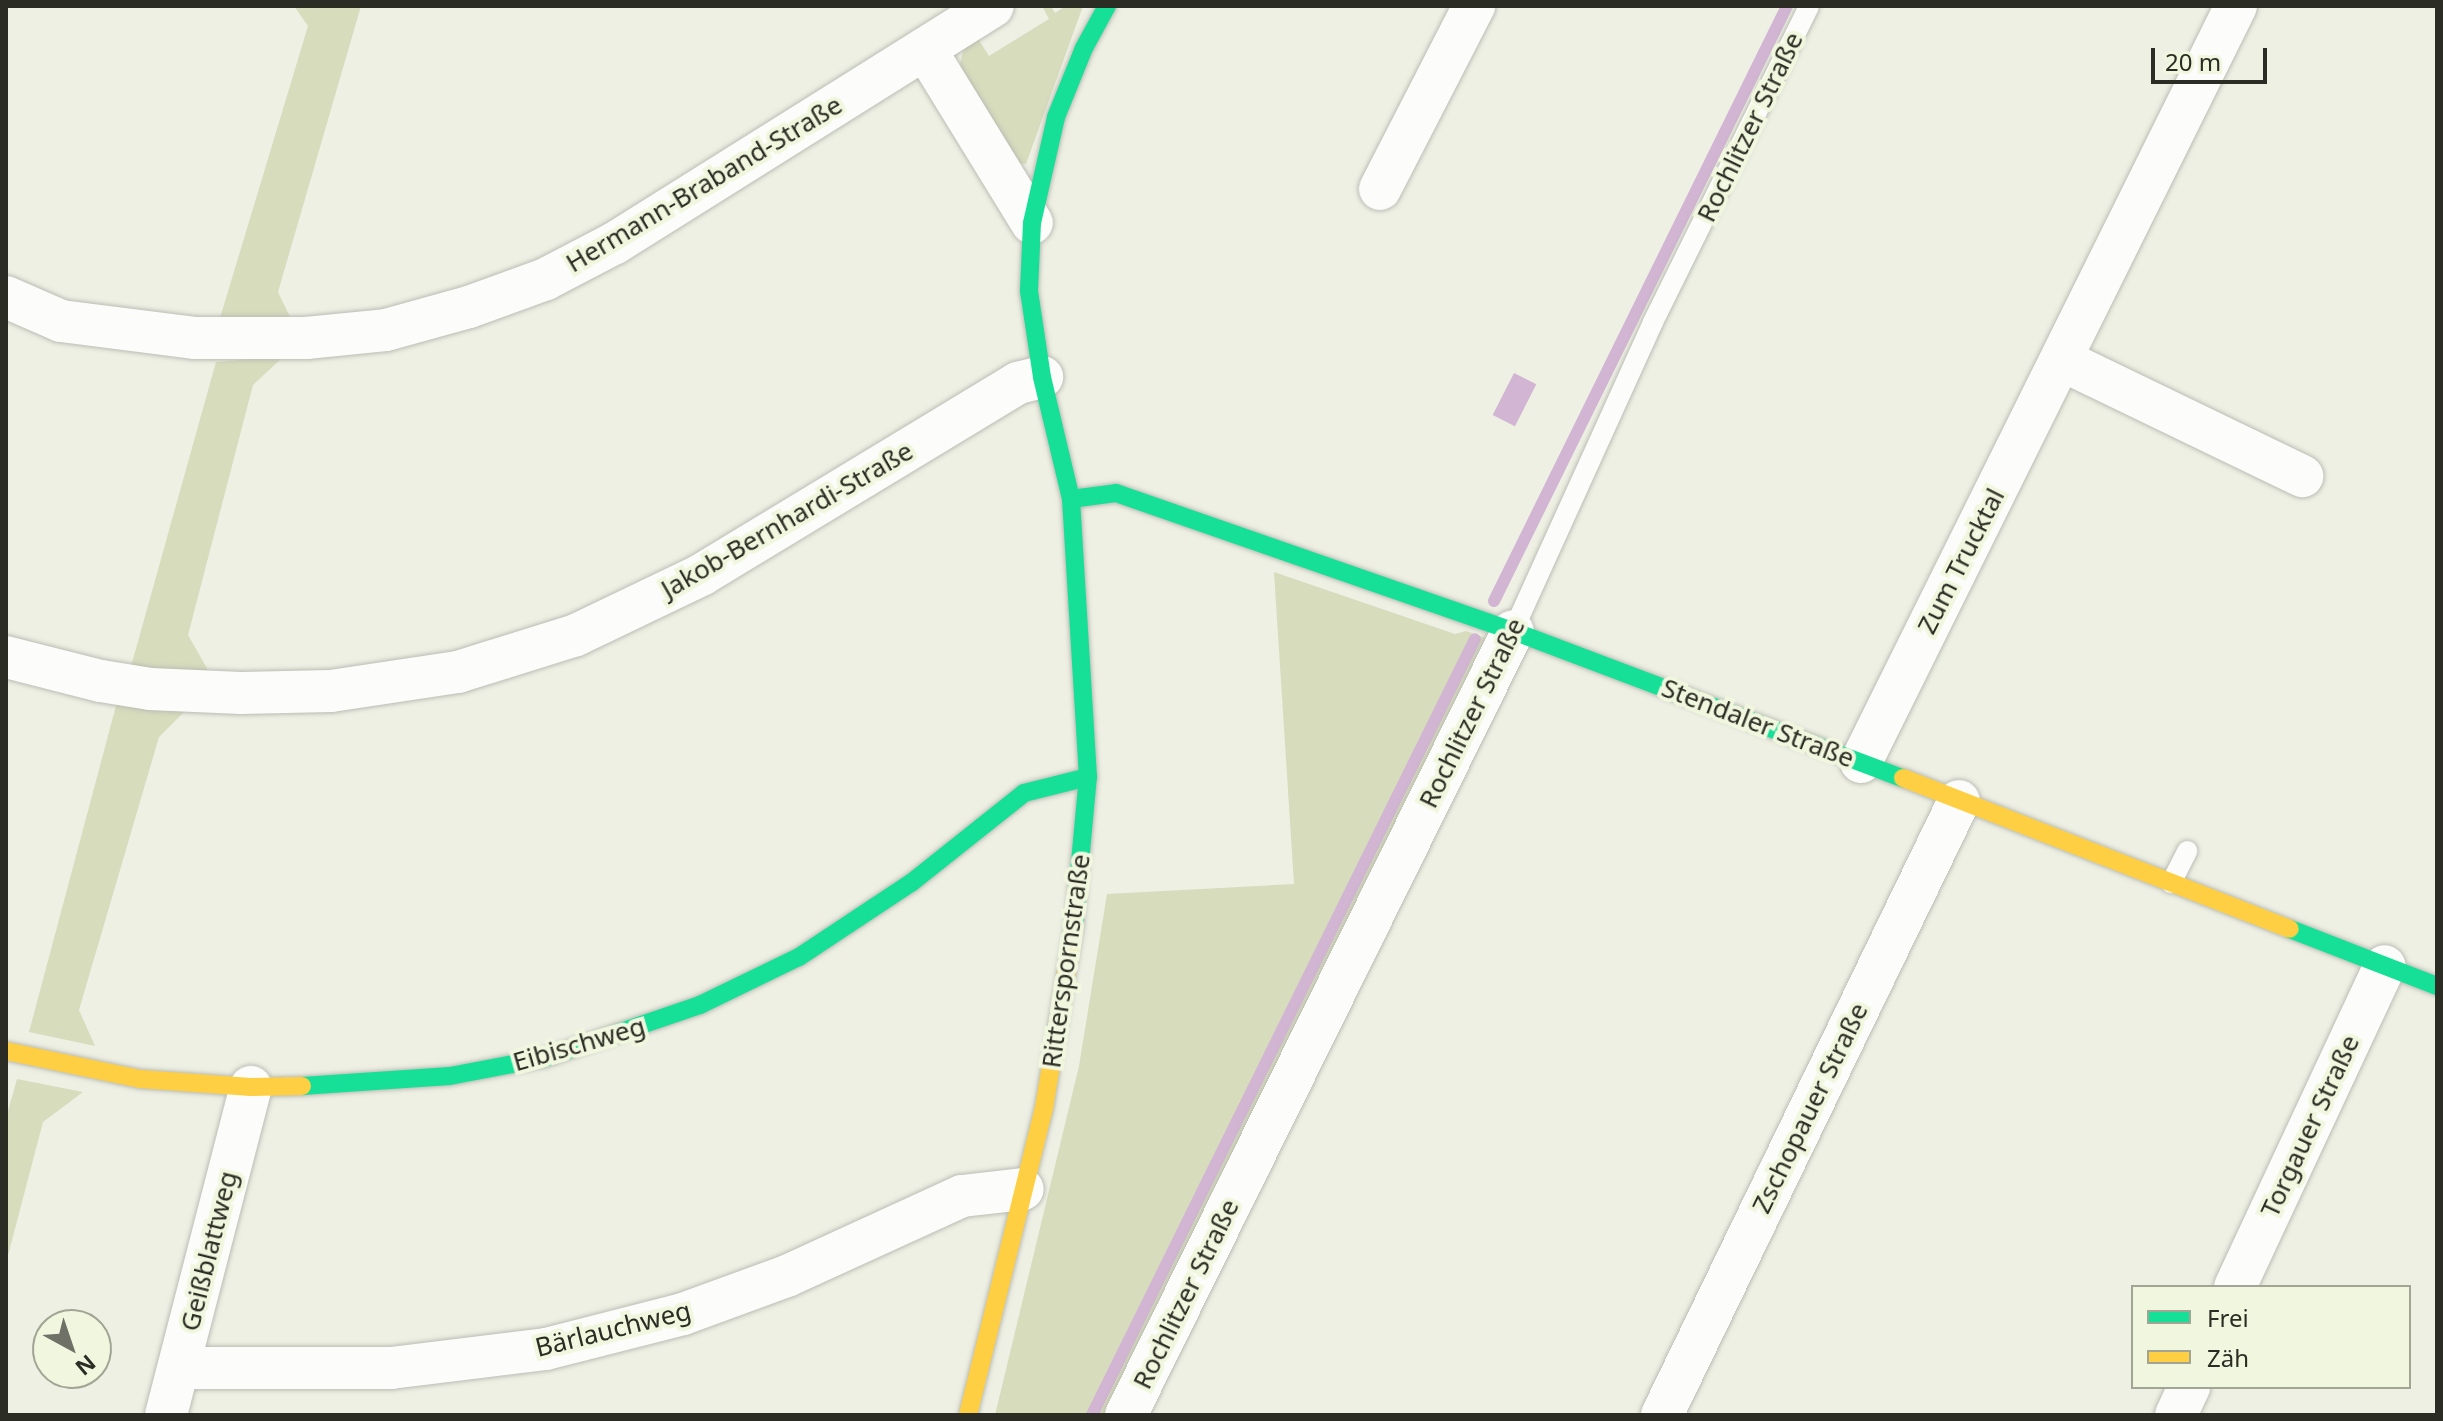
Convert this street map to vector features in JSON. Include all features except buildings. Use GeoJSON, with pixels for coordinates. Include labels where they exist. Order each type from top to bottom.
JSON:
{"type":"FeatureCollection","features":[{"type":"Feature","properties":{"kind":"street","name":"Hermann-Braband-Straße"},"geometry":{"type":"LineString","coordinates":[[6,297],[61,321],[196,338],[306,338],[386,330],[455,311],[546,279],[615,243],[993,6]]}},
{"type":"Feature","properties":{"kind":"street","name":"Ritterspornstraße"},"geometry":{"type":"LineString","coordinates":[[968,1415],[1060,1035],[1071,956],[1088,777],[1071,499],[1042,377],[1029,291],[1032,223],[1056,117],[1084,48],[1107,6]]}},
{"type":"Feature","properties":{"kind":"street"},"geometry":{"type":"LineString","coordinates":[[1380,189],[1474,6]]}},
{"type":"Feature","properties":{"kind":"street","name":"Zum Trucktal"},"geometry":{"type":"LineString","coordinates":[[1861,762],[2062,360],[2220,12]]}},
{"type":"Feature","properties":{"kind":"street"},"geometry":{"type":"LineString","coordinates":[[925,49],[1032,223]]}},
{"type":"Feature","properties":{"kind":"street"},"geometry":{"type":"LineString","coordinates":[[2062,360],[2302,476]]}},
{"type":"Feature","properties":{"kind":"street","name":"Jakob-Bernhardi-Straße"},"geometry":{"type":"LineString","coordinates":[[6,657],[101,681],[150,689],[241,693],[331,691],[458,672],[576,635],[701,575],[1018,383],[1042,377]]}},
{"type":"Feature","properties":{"kind":"street","name":"Stendaler Straße"},"geometry":{"type":"LineString","coordinates":[[1071,499],[1116,493],[1513,631],[1861,762],[2437,986]]}},
{"type":"Feature","properties":{"kind":"street","name":"Rochlitzer Straße"},"geometry":{"type":"LineString","coordinates":[[1126,1415],[1513,631]]}},
{"type":"Feature","properties":{"kind":"street","name":"Eibischweg"},"geometry":{"type":"LineString","coordinates":[[6,1051],[140,1079],[251,1087],[352,1085],[450,1076],[544,1058],[700,1005],[799,957],[911,883],[1024,793],[1088,777]]}},
{"type":"Feature","properties":{"kind":"street","name":"Zschopauer Straße"},"geometry":{"type":"LineString","coordinates":[[1662,1415],[1959,801]]}},
{"type":"Feature","properties":{"kind":"street","name":"Torgauer Straße"},"geometry":{"type":"LineString","coordinates":[[2236,1285],[2385,966]]}},
{"type":"Feature","properties":{"kind":"street","name":"Geißblattweg"},"geometry":{"type":"LineString","coordinates":[[166,1415],[251,1087]]}},
{"type":"Feature","properties":{"kind":"street","name":"Bärlauchweg"},"geometry":{"type":"LineString","coordinates":[[179,1368],[391,1368],[546,1349],[683,1314],[787,1276],[962,1196],[1023,1189]]}},
{"type":"Feature","properties":{"kind":"street"},"geometry":{"type":"LineString","coordinates":[[2176,1415],[2188,1389]]}},
{"type":"Feature","properties":{"kind":"lane","name":"Rochlitzer Straße"},"geometry":{"type":"LineString","coordinates":[[1513,631],[1653,322],[1809,6]]}},
{"type":"Feature","properties":{"kind":"lane"},"geometry":{"type":"LineString","coordinates":[[2171,883],[2187,851]]}},
{"type":"Feature","properties":{"kind":"green space"},"geometry":{"type":"Polygon","coordinates":[[[294,6],[361,6],[278,292],[292,321],[220,318],[308,26],[294,6]]]}},
{"type":"Feature","properties":{"kind":"green space"},"geometry":{"type":"Polygon","coordinates":[[[1042,6],[1051,6],[1055,13],[1066,6],[1083,6],[1026,164],[1019,163],[962,74],[960,64],[965,43],[975,34],[989,56],[1049,19],[1042,6]]]}},
{"type":"Feature","properties":{"kind":"green space"},"geometry":{"type":"Polygon","coordinates":[[[284,356],[253,385],[188,635],[212,677],[130,670],[216,362],[284,356]]]}},
{"type":"Feature","properties":{"kind":"green space"},"geometry":{"type":"Polygon","coordinates":[[[1274,572],[1455,634],[1466,631],[1486,638],[1110,1415],[995,1415],[1079,1066],[1107,894],[1294,884],[1274,572]]]}},
{"type":"Feature","properties":{"kind":"green space"},"geometry":{"type":"Polygon","coordinates":[[[117,702],[186,710],[159,737],[79,1010],[95,1046],[29,1032],[117,702]]]}},
{"type":"Feature","properties":{"kind":"green space"},"geometry":{"type":"Polygon","coordinates":[[[17,1079],[83,1092],[43,1122],[6,1263],[6,1118],[17,1079]]]}},
{"type":"Feature","properties":{"kind":"shaded area"},"geometry":{"type":"Polygon","coordinates":[[[1514,373],[1536,384],[1515,426],[1493,415],[1514,373]]]}},
{"type":"Feature","properties":{"kind":"waterway"},"geometry":{"type":"LineString","coordinates":[[1494,601],[1787,6]]}},
{"type":"Feature","properties":{"kind":"waterway"},"geometry":{"type":"LineString","coordinates":[[1092,1415],[1475,639]]}},
{"type":"Feature","properties":{"kind":"traffic: fast"},"geometry":{"type":"LineString","coordinates":[[1074,927],[1088,777],[1071,499],[1042,377],[1029,291],[1032,223],[1056,117],[1084,48],[1107,6]]}},
{"type":"Feature","properties":{"kind":"traffic: fast"},"geometry":{"type":"LineString","coordinates":[[1071,499],[1116,493],[1513,631],[1903,778]]}},
{"type":"Feature","properties":{"kind":"traffic: fast"},"geometry":{"type":"LineString","coordinates":[[302,1086],[450,1076],[544,1058],[700,1005],[799,957],[911,883],[1024,793],[1088,777]]}},
{"type":"Feature","properties":{"kind":"traffic: fast"},"geometry":{"type":"LineString","coordinates":[[2290,929],[2437,986]]}},
{"type":"Feature","properties":{"kind":"traffic: slow"},"geometry":{"type":"LineString","coordinates":[[1903,778],[2290,929]]}},
{"type":"Feature","properties":{"kind":"traffic: slow"},"geometry":{"type":"LineString","coordinates":[[968,1415],[1044,1108],[1074,927]]}},
{"type":"Feature","properties":{"kind":"traffic: slow"},"geometry":{"type":"LineString","coordinates":[[6,1051],[140,1079],[251,1087],[302,1086]]}}]}
